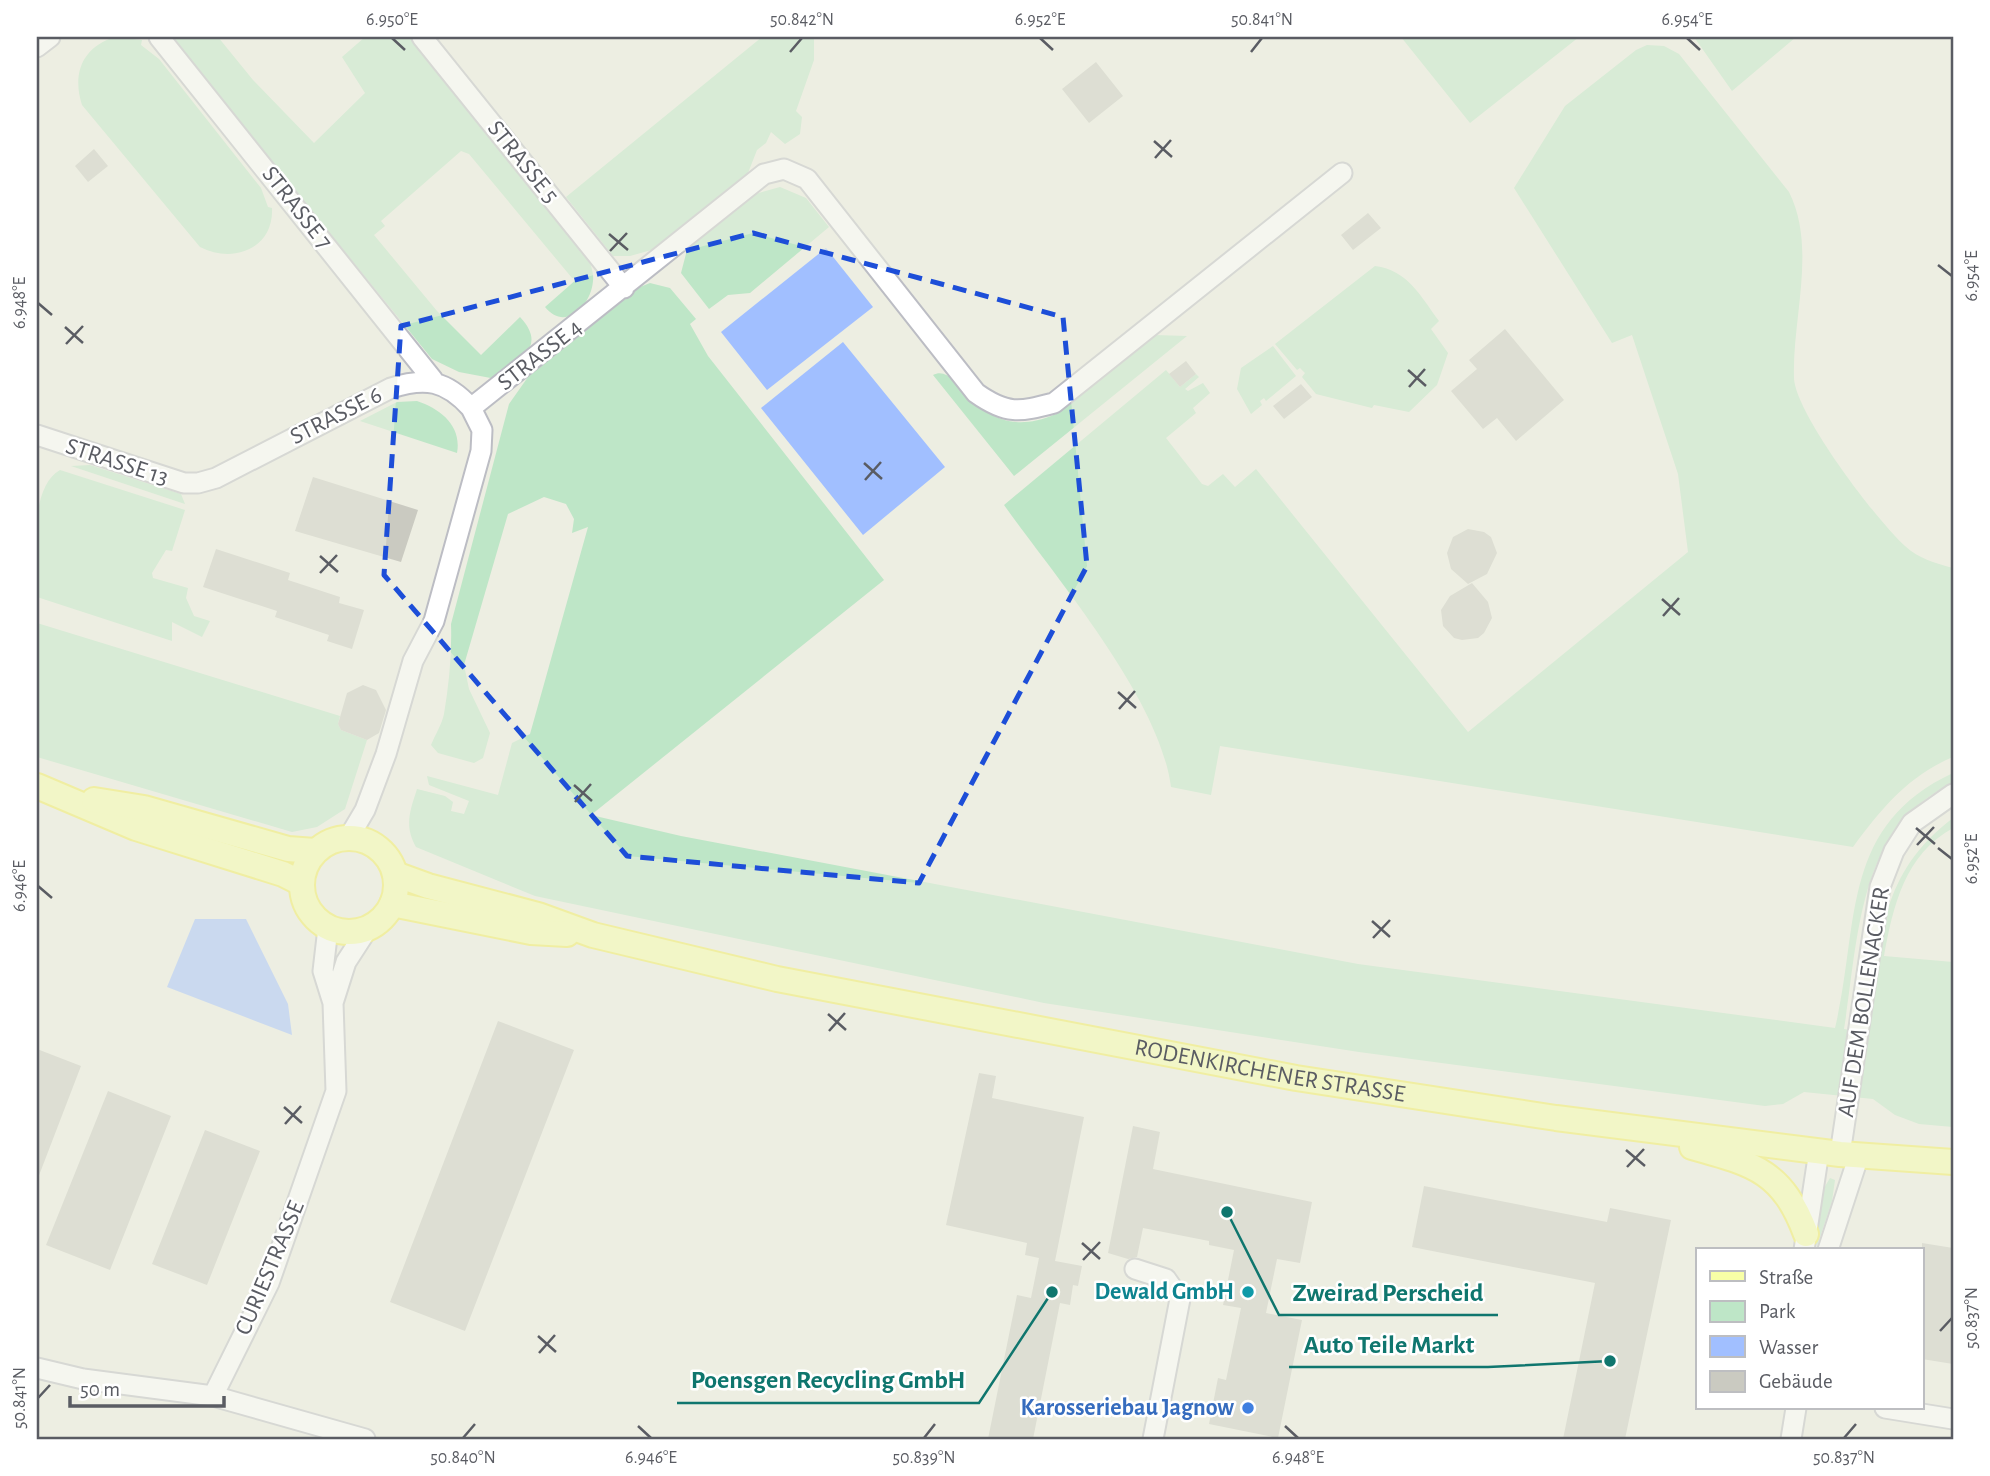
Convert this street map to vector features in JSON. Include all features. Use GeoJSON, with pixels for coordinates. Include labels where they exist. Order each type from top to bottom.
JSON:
{"type":"FeatureCollection","features":[{"type":"Feature","properties":{"kind":"main road"},"geometry":{"type":"LineString","coordinates":[[46,789],[144,808],[288,849],[315,851]]}},
{"type":"Feature","properties":{"kind":"main road"},"geometry":{"type":"LineString","coordinates":[[46,789],[136,828],[283,873],[301,883]]}},
{"type":"Feature","properties":{"kind":"main road"},"geometry":{"type":"LineString","coordinates":[[349,837],[369,841],[386,855],[395,874],[396,887],[392,904],[384,916],[368,928],[351,932],[324,925],[304,903],[301,883],[304,867],[315,851],[329,841],[349,837]]}},
{"type":"Feature","properties":{"kind":"main road","name":"RODENKIRCHENER STRASSE"},"geometry":{"type":"LineString","coordinates":[[395,874],[428,886],[538,915],[593,935],[777,979],[1296,1078],[1643,1129],[1839,1153],[1953,1162]]}},
{"type":"Feature","properties":{"kind":"main road","name":"RODENKIRCHENER STRASSE"},"geometry":{"type":"LineString","coordinates":[[392,904],[531,932],[593,935]]}},
{"type":"Feature","properties":{"kind":"main road"},"geometry":{"type":"LineString","coordinates":[[1643,1129],[1764,1170],[1785,1191],[1805,1242]]}},
{"type":"Feature","properties":{"kind":"street"},"geometry":{"type":"LineString","coordinates":[[37,47],[50,37]]}},
{"type":"Feature","properties":{"kind":"street","name":"STRASSE 7"},"geometry":{"type":"LineString","coordinates":[[159,37],[433,380]]}},
{"type":"Feature","properties":{"kind":"street","name":"STRASSE 5"},"geometry":{"type":"LineString","coordinates":[[422,37],[624,288]]}},
{"type":"Feature","properties":{"kind":"street","name":"STRASSE 4"},"geometry":{"type":"LineString","coordinates":[[349,837],[365,810],[386,754],[413,661],[434,621],[481,451],[482,430],[471,408],[764,174],[785,169],[807,179],[976,393],[998,408],[1022,411],[1054,402],[1342,173]]}},
{"type":"Feature","properties":{"kind":"street"},"geometry":{"type":"LineString","coordinates":[[433,380],[451,388],[471,408]]}},
{"type":"Feature","properties":{"kind":"street","name":"STRASSE 6"},"geometry":{"type":"LineString","coordinates":[[198,483],[216,478],[391,388],[412,381],[433,380]]}},
{"type":"Feature","properties":{"kind":"street","name":"STRASSE 13"},"geometry":{"type":"LineString","coordinates":[[37,435],[184,483],[198,483]]}},
{"type":"Feature","properties":{"kind":"street","name":"AUF DEM BOLLENACKER"},"geometry":{"type":"LineString","coordinates":[[1839,1153],[1880,887],[1894,851],[1912,823],[1953,794]]}},
{"type":"Feature","properties":{"kind":"street","name":"CURIESTRASSE"},"geometry":{"type":"LineString","coordinates":[[213,1396],[269,1283],[336,1091],[333,1003],[323,971],[328,928],[324,925]]}},
{"type":"Feature","properties":{"kind":"street","name":"CURIESTRASSE"},"geometry":{"type":"LineString","coordinates":[[333,1003],[346,962],[368,928]]}},
{"type":"Feature","properties":{"kind":"street"},"geometry":{"type":"LineString","coordinates":[[1805,1242],[1839,1153]]}},
{"type":"Feature","properties":{"kind":"street"},"geometry":{"type":"LineString","coordinates":[[1828,1248],[1839,1153]]}},
{"type":"Feature","properties":{"kind":"street"},"geometry":{"type":"LineString","coordinates":[[1135,1269],[1166,1279],[1180,1298],[1153,1439]]}},
{"type":"Feature","properties":{"kind":"street"},"geometry":{"type":"LineString","coordinates":[[37,1368],[83,1379],[213,1396],[365,1439]]}},
{"type":"Feature","properties":{"kind":"street"},"geometry":{"type":"LineString","coordinates":[[1791,1439],[1796,1410]]}},
{"type":"Feature","properties":{"kind":"street"},"geometry":{"type":"LineString","coordinates":[[1897,1410],[1953,1419]]}},
{"type":"Feature","properties":{"kind":"highlighted area"},"geometry":{"type":"Polygon","coordinates":[[[753,233],[1063,317],[1087,566],[919,883],[627,856],[384,575],[401,326],[753,233]]]}},
{"type":"Feature","properties":{"kind":"green space"},"geometry":{"type":"Polygon","coordinates":[[[115,37],[142,40],[141,45],[159,59],[261,188],[268,207],[272,208],[271,222],[259,243],[238,253],[225,254],[200,247],[82,105],[78,83],[82,63],[95,47],[115,37]]]}},
{"type":"Feature","properties":{"kind":"green space"},"geometry":{"type":"Polygon","coordinates":[[[170,37],[218,37],[253,80],[314,143],[365,93],[342,57],[365,37],[411,37],[589,259],[593,278],[591,290],[582,307],[576,313],[561,317],[545,307],[578,278],[572,278],[469,154],[461,151],[381,221],[385,226],[374,235],[437,311],[481,355],[520,317],[528,327],[531,345],[521,359],[496,379],[459,372],[432,359],[170,37]]]}},
{"type":"Feature","properties":{"kind":"green space"},"geometry":{"type":"Polygon","coordinates":[[[762,37],[814,37],[814,60],[796,111],[802,117],[800,134],[785,144],[771,132],[766,143],[757,150],[748,173],[655,249],[630,256],[613,256],[566,197],[762,37]]]}},
{"type":"Feature","properties":{"kind":"green space"},"geometry":{"type":"Polygon","coordinates":[[[1401,37],[1579,37],[1470,123],[1401,37]]]}},
{"type":"Feature","properties":{"kind":"green space"},"geometry":{"type":"Polygon","coordinates":[[[1694,37],[1796,37],[1732,91],[1694,37]]]}},
{"type":"Feature","properties":{"kind":"green space"},"geometry":{"type":"Polygon","coordinates":[[[1647,45],[1664,46],[1679,54],[1789,192],[1797,214],[1802,260],[1794,378],[1798,394],[1822,440],[1876,514],[1905,546],[1916,554],[1953,568],[1953,757],[1922,774],[1897,794],[1853,847],[1220,746],[1211,795],[1171,787],[1163,753],[1148,716],[1127,679],[1077,604],[1004,505],[1166,370],[1180,387],[1196,374],[1199,377],[1185,389],[1188,391],[1203,383],[1210,393],[1193,408],[1196,413],[1166,438],[1202,484],[1208,486],[1223,474],[1235,487],[1256,469],[1468,732],[1688,552],[1678,474],[1632,335],[1612,343],[1514,188],[1565,106],[1636,50],[1647,45]]]}},
{"type":"Feature","properties":{"kind":"green space"},"geometry":{"type":"Polygon","coordinates":[[[780,187],[806,198],[829,227],[750,293],[728,295],[709,309],[681,273],[687,250],[755,194],[780,187]]]}},
{"type":"Feature","properties":{"kind":"green space"},"geometry":{"type":"Polygon","coordinates":[[[1375,266],[1396,273],[1420,294],[1439,321],[1431,329],[1448,353],[1437,385],[1409,412],[1374,405],[1372,408],[1316,394],[1302,377],[1305,373],[1300,368],[1297,370],[1275,344],[1375,266]]]}},
{"type":"Feature","properties":{"kind":"green space"},"geometry":{"type":"Polygon","coordinates":[[[650,283],[670,288],[696,319],[690,324],[708,356],[884,580],[591,815],[681,836],[1358,964],[1835,1028],[1853,916],[1872,850],[1890,821],[1916,795],[1953,773],[1953,783],[1921,802],[1898,827],[1880,856],[1868,888],[1860,923],[1844,1029],[1864,1032],[1886,914],[1896,888],[1909,864],[1928,840],[1953,818],[1953,828],[1923,852],[1904,883],[1897,900],[1884,956],[1953,962],[1953,1127],[1919,1124],[1895,1115],[1873,1099],[1804,1092],[1783,1104],[1765,1106],[1359,1052],[1044,1003],[535,896],[416,847],[409,825],[417,789],[445,796],[453,802],[451,811],[464,814],[469,801],[429,785],[427,776],[498,795],[512,743],[530,734],[588,527],[572,533],[574,519],[566,504],[544,497],[508,514],[464,665],[469,689],[490,733],[483,758],[474,763],[438,753],[431,745],[444,714],[450,669],[451,624],[509,404],[528,377],[640,287],[650,283]]]}},
{"type":"Feature","properties":{"kind":"green space"},"geometry":{"type":"Polygon","coordinates":[[[1154,335],[1187,336],[1014,476],[933,375],[943,374],[953,380],[989,413],[1007,421],[1029,422],[1056,414],[1154,335]]]}},
{"type":"Feature","properties":{"kind":"green space"},"geometry":{"type":"Polygon","coordinates":[[[1273,346],[1296,376],[1266,401],[1264,398],[1260,401],[1262,405],[1251,414],[1237,389],[1241,368],[1273,346]]]}},
{"type":"Feature","properties":{"kind":"green space"},"geometry":{"type":"Polygon","coordinates":[[[417,401],[448,420],[456,435],[457,453],[360,421],[397,402],[417,401]]]}},
{"type":"Feature","properties":{"kind":"green space"},"geometry":{"type":"Polygon","coordinates":[[[90,465],[181,494],[185,504],[71,466],[90,465]]]}},
{"type":"Feature","properties":{"kind":"green space"},"geometry":{"type":"Polygon","coordinates":[[[60,470],[185,510],[172,551],[166,550],[152,573],[153,578],[188,588],[186,598],[194,616],[210,621],[202,637],[172,622],[172,641],[37,597],[38,510],[42,493],[60,470]]]}},
{"type":"Feature","properties":{"kind":"green space"},"geometry":{"type":"Polygon","coordinates":[[[37,623],[340,716],[338,724],[341,730],[367,740],[345,809],[317,827],[292,832],[37,757],[37,623]]]}},
{"type":"Feature","properties":{"kind":"green space"},"geometry":{"type":"Polygon","coordinates":[[[1830,1178],[1835,1180],[1832,1201],[1817,1246],[1818,1198],[1830,1178]]]}},
{"type":"Feature","properties":{"kind":"water"},"geometry":{"type":"Polygon","coordinates":[[[826,248],[873,307],[767,390],[721,332],[826,248]]]}},
{"type":"Feature","properties":{"kind":"water"},"geometry":{"type":"Polygon","coordinates":[[[843,342],[945,467],[863,535],[761,408],[843,342]]]}},
{"type":"Feature","properties":{"kind":"water"},"geometry":{"type":"Polygon","coordinates":[[[195,919],[246,919],[288,1004],[292,1035],[167,987],[195,919]]]}},
{"type":"Feature","properties":{"kind":"building"},"geometry":{"type":"Polygon","coordinates":[[[1096,62],[1123,96],[1089,123],[1062,89],[1096,62]]]}},
{"type":"Feature","properties":{"kind":"building"},"geometry":{"type":"Polygon","coordinates":[[[94,149],[108,166],[88,182],[75,166],[94,149]]]}},
{"type":"Feature","properties":{"kind":"building"},"geometry":{"type":"Polygon","coordinates":[[[1368,213],[1381,228],[1353,250],[1341,235],[1368,213]]]}},
{"type":"Feature","properties":{"kind":"building"},"geometry":{"type":"Polygon","coordinates":[[[1505,329],[1564,400],[1516,441],[1497,418],[1483,429],[1451,391],[1477,369],[1469,360],[1505,329]]]}},
{"type":"Feature","properties":{"kind":"building"},"geometry":{"type":"Polygon","coordinates":[[[1186,361],[1196,374],[1180,387],[1169,374],[1186,361]]]}},
{"type":"Feature","properties":{"kind":"building"},"geometry":{"type":"Polygon","coordinates":[[[1301,384],[1312,397],[1284,419],[1273,406],[1301,384]]]}},
{"type":"Feature","properties":{"kind":"building"},"geometry":{"type":"Polygon","coordinates":[[[313,477],[418,510],[401,562],[295,531],[313,477]]]}},
{"type":"Feature","properties":{"kind":"building"},"geometry":{"type":"Polygon","coordinates":[[[1468,529],[1484,532],[1491,537],[1497,553],[1487,574],[1468,584],[1451,569],[1447,553],[1453,537],[1468,529]]]}},
{"type":"Feature","properties":{"kind":"building"},"geometry":{"type":"Polygon","coordinates":[[[216,549],[290,573],[288,580],[340,597],[339,603],[364,610],[352,649],[327,641],[329,635],[275,617],[277,611],[203,587],[216,549]]]}},
{"type":"Feature","properties":{"kind":"building"},"geometry":{"type":"Polygon","coordinates":[[[1472,583],[1488,602],[1492,618],[1478,638],[1454,638],[1443,626],[1441,610],[1450,596],[1472,583]]]}},
{"type":"Feature","properties":{"kind":"building"},"geometry":{"type":"Polygon","coordinates":[[[363,685],[376,690],[386,710],[379,733],[367,740],[341,730],[338,724],[347,693],[363,685]]]}},
{"type":"Feature","properties":{"kind":"building"},"geometry":{"type":"Polygon","coordinates":[[[498,1021],[574,1050],[465,1331],[390,1302],[498,1021]]]}},
{"type":"Feature","properties":{"kind":"building"},"geometry":{"type":"Polygon","coordinates":[[[37,1049],[81,1066],[38,1178],[37,1178],[37,1049]]]}},
{"type":"Feature","properties":{"kind":"building"},"geometry":{"type":"Polygon","coordinates":[[[979,1073],[996,1076],[992,1098],[1084,1117],[1055,1261],[1082,1266],[1078,1286],[1073,1285],[1070,1305],[1060,1303],[1033,1439],[988,1439],[1017,1295],[1031,1298],[1039,1258],[1025,1255],[1027,1243],[946,1225],[979,1073]]]}},
{"type":"Feature","properties":{"kind":"building"},"geometry":{"type":"Polygon","coordinates":[[[108,1091],[171,1116],[110,1270],[46,1245],[108,1091]]]}},
{"type":"Feature","properties":{"kind":"building"},"geometry":{"type":"Polygon","coordinates":[[[1133,1126],[1160,1132],[1153,1169],[1312,1202],[1300,1263],[1277,1259],[1266,1313],[1302,1320],[1278,1438],[1209,1424],[1218,1378],[1226,1380],[1241,1308],[1223,1305],[1234,1250],[1209,1245],[1209,1241],[1143,1228],[1137,1257],[1128,1259],[1108,1253],[1133,1126]]]}},
{"type":"Feature","properties":{"kind":"building"},"geometry":{"type":"Polygon","coordinates":[[[205,1130],[260,1151],[207,1285],[152,1264],[205,1130]]]}},
{"type":"Feature","properties":{"kind":"building"},"geometry":{"type":"Polygon","coordinates":[[[1424,1186],[1607,1222],[1610,1208],[1671,1220],[1625,1439],[1563,1439],[1595,1283],[1412,1247],[1424,1186]]]}},
{"type":"Feature","properties":{"kind":"building"},"geometry":{"type":"Polygon","coordinates":[[[1922,1243],[1953,1248],[1953,1364],[1924,1359],[1922,1243]]]}},
{"type":"Feature","properties":{"kind":"place","name":"Zweirad Perscheid"},"geometry":{"type":"Point","coordinates":[1227,1212]}},
{"type":"Feature","properties":{"kind":"place","name":"Poensgen Recycling GmbH"},"geometry":{"type":"Point","coordinates":[1052,1292]}},
{"type":"Feature","properties":{"kind":"place","name":"Dewald GmbH"},"geometry":{"type":"Point","coordinates":[1248,1292]}},
{"type":"Feature","properties":{"kind":"place","name":"Auto Teile Markt"},"geometry":{"type":"Point","coordinates":[1610,1361]}},
{"type":"Feature","properties":{"kind":"place","name":"Karosseriebau Jagnow"},"geometry":{"type":"Point","coordinates":[1248,1408]}}]}
